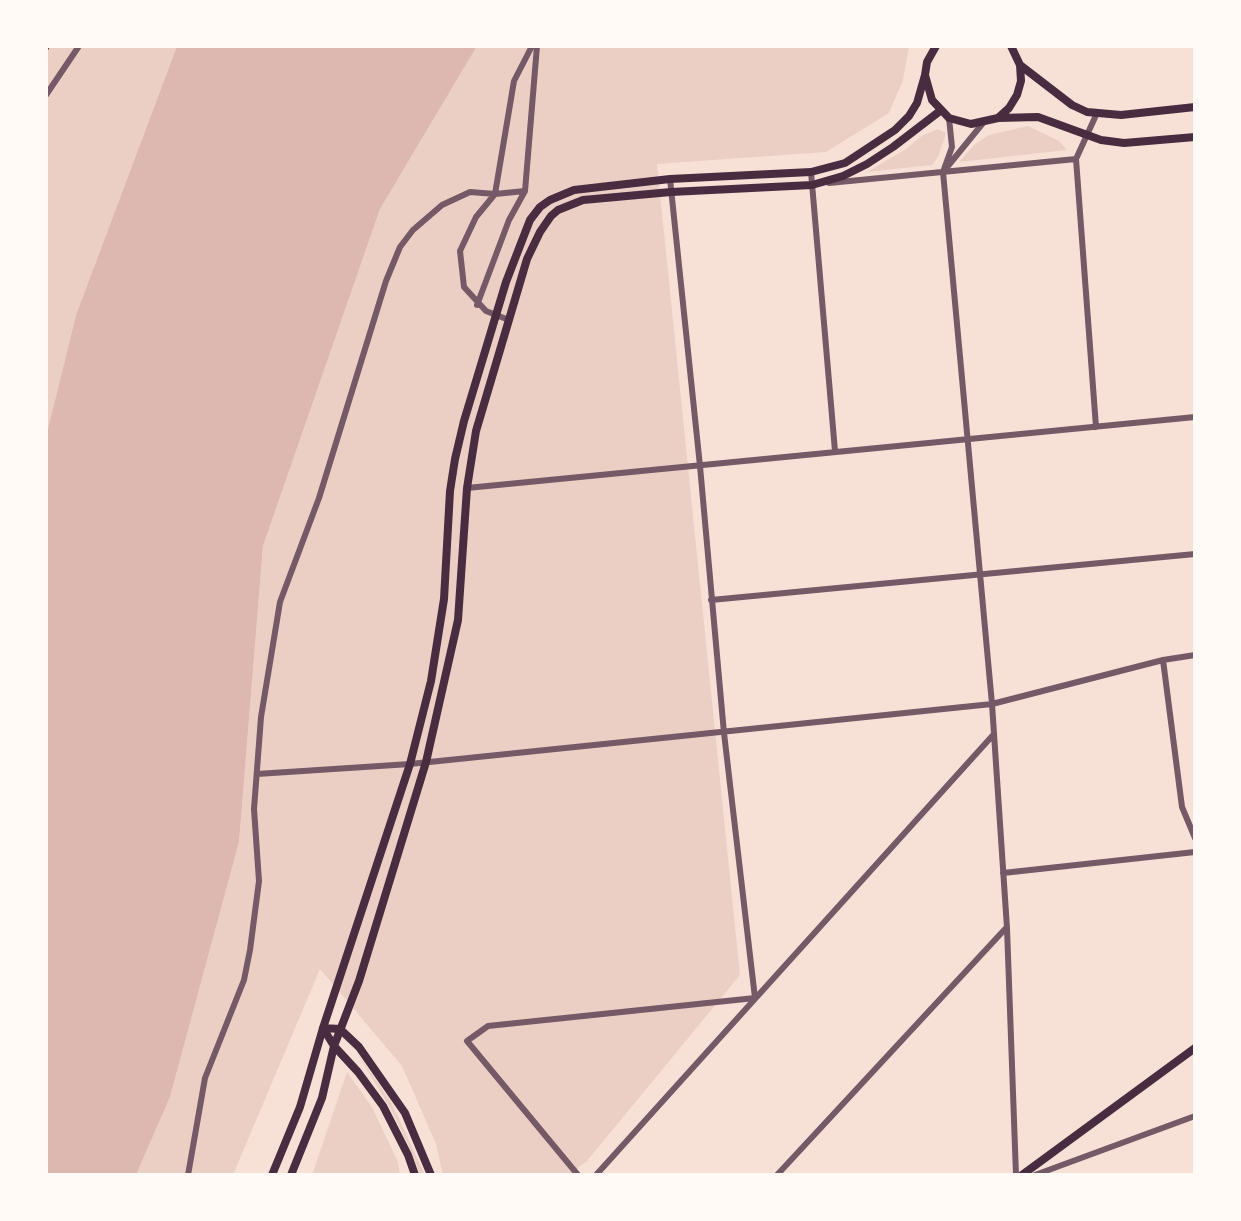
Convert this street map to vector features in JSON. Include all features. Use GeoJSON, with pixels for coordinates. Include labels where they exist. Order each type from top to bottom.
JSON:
{"type":"FeatureCollection","features":[{"type":"Feature","properties":{"kind":"main road"},"geometry":{"type":"LineString","coordinates":[[272,1175],[300,1107],[410,764],[431,681],[444,599],[450,491],[455,459],[496,316],[522,240],[540,207],[574,190],[670,179],[811,172],[845,163],[895,130],[917,103],[927,62],[936,46]]}},
{"type":"Feature","properties":{"kind":"main road"},"geometry":{"type":"LineString","coordinates":[[998,118],[1009,108],[1021,81],[1020,65],[1011,46]]}},
{"type":"Feature","properties":{"kind":"main road"},"geometry":{"type":"LineString","coordinates":[[1020,65],[1072,105],[1097,113],[1121,115],[1195,107]]}},
{"type":"Feature","properties":{"kind":"main road"},"geometry":{"type":"LineString","coordinates":[[925,75],[932,100],[940,111],[960,122],[983,123],[998,118],[1038,117],[1101,140],[1124,143],[1195,137]]}},
{"type":"Feature","properties":{"kind":"main road"},"geometry":{"type":"LineString","coordinates":[[291,1175],[322,1098],[334,1046],[359,981],[426,762],[458,620],[467,488],[476,431],[527,259],[540,232],[551,216],[583,200],[812,185],[843,176],[867,164],[940,111]]}},
{"type":"Feature","properties":{"kind":"main road"},"geometry":{"type":"LineString","coordinates":[[323,1028],[340,1029],[359,1047],[405,1113],[431,1175]]}},
{"type":"Feature","properties":{"kind":"main road"},"geometry":{"type":"LineString","coordinates":[[323,1028],[383,1106],[415,1175]]}},
{"type":"Feature","properties":{"kind":"main road"},"geometry":{"type":"LineString","coordinates":[[1019,1175],[1195,1048]]}},
{"type":"Feature","properties":{"kind":"street"},"geometry":{"type":"LineString","coordinates":[[46,95],[79,46]]}},
{"type":"Feature","properties":{"kind":"street"},"geometry":{"type":"LineString","coordinates":[[477,305],[509,220],[525,191],[534,46]]}},
{"type":"Feature","properties":{"kind":"street"},"geometry":{"type":"LineString","coordinates":[[509,320],[477,305],[464,287],[460,251],[476,217],[495,194],[514,81],[534,46]]}},
{"type":"Feature","properties":{"kind":"street"},"geometry":{"type":"LineString","coordinates":[[1096,427],[1076,159],[1097,113]]}},
{"type":"Feature","properties":{"kind":"street"},"geometry":{"type":"LineString","coordinates":[[949,118],[952,147],[943,172],[992,704],[1019,1175]]}},
{"type":"Feature","properties":{"kind":"street"},"geometry":{"type":"LineString","coordinates":[[943,172],[983,123]]}},
{"type":"Feature","properties":{"kind":"street"},"geometry":{"type":"LineString","coordinates":[[812,185],[1076,159]]}},
{"type":"Feature","properties":{"kind":"street"},"geometry":{"type":"LineString","coordinates":[[811,172],[835,451]]}},
{"type":"Feature","properties":{"kind":"street"},"geometry":{"type":"LineString","coordinates":[[670,179],[724,733],[755,998]]}},
{"type":"Feature","properties":{"kind":"street"},"geometry":{"type":"LineString","coordinates":[[188,1175],[205,1078],[244,980],[250,950],[259,881],[254,809],[261,717],[280,602],[319,498],[391,270],[400,247],[413,230],[442,205],[470,192],[495,194],[525,191]]}},
{"type":"Feature","properties":{"kind":"street"},"geometry":{"type":"LineString","coordinates":[[467,488],[1195,417]]}},
{"type":"Feature","properties":{"kind":"street"},"geometry":{"type":"LineString","coordinates":[[711,600],[1195,554]]}},
{"type":"Feature","properties":{"kind":"street"},"geometry":{"type":"LineString","coordinates":[[257,774],[410,764],[992,704],[1163,660],[1195,655]]}},
{"type":"Feature","properties":{"kind":"street"},"geometry":{"type":"LineString","coordinates":[[1163,660],[1182,807],[1195,838]]}},
{"type":"Feature","properties":{"kind":"street"},"geometry":{"type":"LineString","coordinates":[[596,1175],[994,734]]}},
{"type":"Feature","properties":{"kind":"street"},"geometry":{"type":"LineString","coordinates":[[1003,873],[1195,852]]}},
{"type":"Feature","properties":{"kind":"street"},"geometry":{"type":"LineString","coordinates":[[777,1175],[1007,928]]}},
{"type":"Feature","properties":{"kind":"street"},"geometry":{"type":"LineString","coordinates":[[578,1175],[467,1041],[488,1026],[755,998]]}},
{"type":"Feature","properties":{"kind":"street"},"geometry":{"type":"LineString","coordinates":[[1035,1175],[1195,1116]]}},
{"type":"Feature","properties":{"kind":"path"},"geometry":{"type":"LineString","coordinates":[[46,52],[49,46]]}},
{"type":"Feature","properties":{"kind":"shaded area"},"geometry":{"type":"Polygon","coordinates":[[[46,46],[177,46],[76,315],[46,437],[46,46]]]}},
{"type":"Feature","properties":{"kind":"shaded area"},"geometry":{"type":"Polygon","coordinates":[[[177,46],[477,46],[380,209],[263,546],[239,842],[170,1097],[136,1175],[46,1175],[46,437],[76,315],[177,46]]]}},
{"type":"Feature","properties":{"kind":"shaded area"},"geometry":{"type":"Polygon","coordinates":[[[477,46],[909,46],[903,80],[889,113],[826,152],[657,164],[740,975],[587,1161],[568,1175],[443,1175],[436,1144],[402,1066],[320,969],[233,1175],[136,1175],[170,1097],[239,842],[263,546],[380,209],[477,46]]]}},
{"type":"Feature","properties":{"kind":"shaded area"},"geometry":{"type":"Polygon","coordinates":[[[1028,126],[1059,141],[1067,150],[959,162],[974,145],[989,135],[1028,126]]]}},
{"type":"Feature","properties":{"kind":"shaded area"},"geometry":{"type":"Polygon","coordinates":[[[938,129],[946,133],[932,165],[867,172],[923,135],[938,129]]]}},
{"type":"Feature","properties":{"kind":"shaded area"},"geometry":{"type":"Polygon","coordinates":[[[356,1052],[391,1102],[425,1175],[420,1175],[392,1111],[356,1052]]]}},
{"type":"Feature","properties":{"kind":"shaded area"},"geometry":{"type":"Polygon","coordinates":[[[347,1072],[372,1107],[398,1162],[400,1175],[312,1175],[347,1072]]]}}]}
